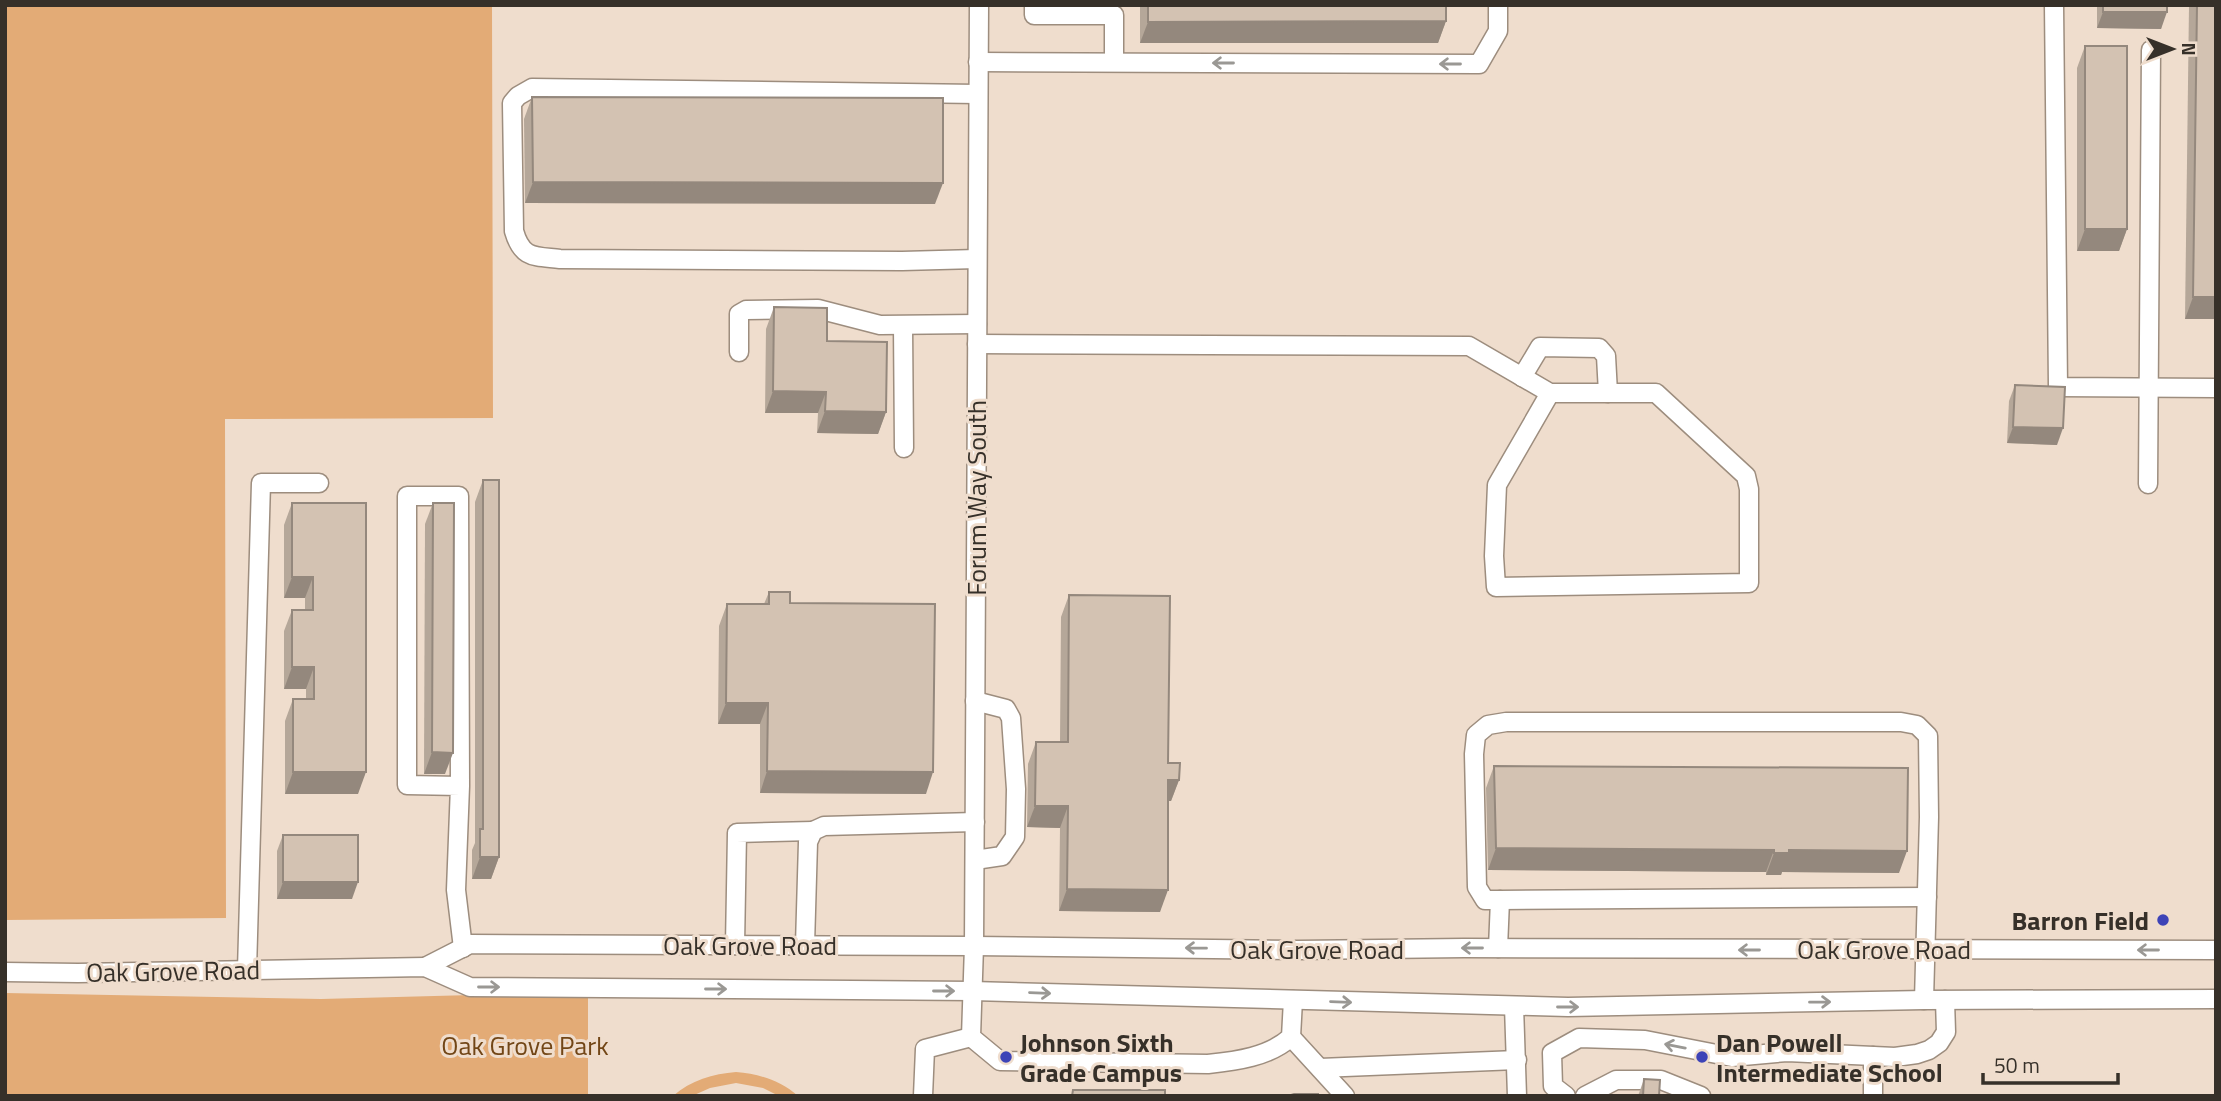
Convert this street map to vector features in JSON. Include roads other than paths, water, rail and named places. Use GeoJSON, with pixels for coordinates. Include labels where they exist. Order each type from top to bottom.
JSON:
{"type":"FeatureCollection","features":[{"type":"Feature","properties":{"kind":"street","name":"Forum Way South"},"geometry":{"type":"LineString","coordinates":[[971,1037],[975,860],[979,5]]}},
{"type":"Feature","properties":{"kind":"street"},"geometry":{"type":"LineString","coordinates":[[1034,5],[1034,15],[1114,10],[1114,62]]}},
{"type":"Feature","properties":{"kind":"street"},"geometry":{"type":"LineString","coordinates":[[978,62],[1479,64],[1498,31],[1498,5]]}},
{"type":"Feature","properties":{"kind":"street"},"geometry":{"type":"LineString","coordinates":[[2054,5],[2058,387],[2216,388]]}},
{"type":"Feature","properties":{"kind":"street"},"geometry":{"type":"LineString","coordinates":[[2148,484],[2151,50]]}},
{"type":"Feature","properties":{"kind":"street"},"geometry":{"type":"LineString","coordinates":[[977,258],[902,261],[560,259],[530,256],[518,247],[514,231],[512,103],[532,88],[978,94]]}},
{"type":"Feature","properties":{"kind":"street"},"geometry":{"type":"LineString","coordinates":[[739,352],[739,314],[746,310],[818,309],[880,325],[977,324]]}},
{"type":"Feature","properties":{"kind":"street"},"geometry":{"type":"LineString","coordinates":[[903,326],[904,448]]}},
{"type":"Feature","properties":{"kind":"street"},"geometry":{"type":"LineString","coordinates":[[977,344],[1469,346],[1550,393],[1656,393],[1746,476],[1749,489],[1749,583],[1496,587],[1493,556],[1497,485],[1550,393]]}},
{"type":"Feature","properties":{"kind":"street"},"geometry":{"type":"LineString","coordinates":[[1522,377],[1540,347],[1599,348],[1606,356],[1608,393]]}},
{"type":"Feature","properties":{"kind":"street"},"geometry":{"type":"LineString","coordinates":[[247,970],[261,483],[319,483]]}},
{"type":"Feature","properties":{"kind":"street"},"geometry":{"type":"LineString","coordinates":[[460,786],[407,785],[407,496],[458,496],[460,786],[456,890],[463,948]]}},
{"type":"Feature","properties":{"kind":"street"},"geometry":{"type":"LineString","coordinates":[[975,701],[1006,709],[1011,718],[1016,789],[1014,837],[1002,856],[975,860]]}},
{"type":"Feature","properties":{"kind":"street"},"geometry":{"type":"LineString","coordinates":[[1924,1000],[1926,948],[1927,897],[1929,754],[1928,736],[1917,725],[1901,722],[1506,722],[1488,725],[1476,735],[1474,754],[1477,887],[1485,900],[1927,897]]}},
{"type":"Feature","properties":{"kind":"street"},"geometry":{"type":"LineString","coordinates":[[735,945],[737,833],[813,831],[824,826],[975,822]]}},
{"type":"Feature","properties":{"kind":"street"},"geometry":{"type":"LineString","coordinates":[[805,945],[808,842],[813,831]]}},
{"type":"Feature","properties":{"kind":"street"},"geometry":{"type":"LineString","coordinates":[[1498,948],[1500,900]]}},
{"type":"Feature","properties":{"kind":"street","name":"Oak Grove Road"},"geometry":{"type":"LineString","coordinates":[[425,967],[471,944],[1298,950],[2216,950]]}},
{"type":"Feature","properties":{"kind":"street","name":"Oak Grove Road"},"geometry":{"type":"LineString","coordinates":[[5,972],[425,967],[471,987],[972,991],[1582,1007],[1924,1000],[2216,999]]}},
{"type":"Feature","properties":{"kind":"street"},"geometry":{"type":"LineString","coordinates":[[1293,1000],[1291,1037],[1345,1096]]}},
{"type":"Feature","properties":{"kind":"street"},"geometry":{"type":"LineString","coordinates":[[1566,1096],[1553,1086],[1552,1052],[1579,1038],[1645,1040],[1732,1057],[1787,1052],[1895,1057],[1917,1054],[1939,1043],[1946,1032],[1945,1000]]}},
{"type":"Feature","properties":{"kind":"street"},"geometry":{"type":"LineString","coordinates":[[1514,1006],[1517,1096]]}},
{"type":"Feature","properties":{"kind":"street"},"geometry":{"type":"LineString","coordinates":[[923,1096],[925,1049],[971,1037],[1000,1061],[1208,1065],[1242,1060],[1283,1044],[1291,1037]]}},
{"type":"Feature","properties":{"kind":"street"},"geometry":{"type":"LineString","coordinates":[[1873,1056],[1873,1096]]}},
{"type":"Feature","properties":{"kind":"street"},"geometry":{"type":"LineString","coordinates":[[1320,1069],[1517,1060]]}},
{"type":"Feature","properties":{"kind":"street"},"geometry":{"type":"LineString","coordinates":[[1585,1096],[1616,1080],[1661,1080],[1700,1096]]}},
{"type":"Feature","properties":{"kind":"place","name":"Barron Field"},"geometry":{"type":"Point","coordinates":[2163,920]}},
{"type":"Feature","properties":{"kind":"place","name":"Johnson Sixth Grade Campus"},"geometry":{"type":"Point","coordinates":[1006,1057]}},
{"type":"Feature","properties":{"kind":"place","name":"Dan Powell Intermediate School"},"geometry":{"type":"Point","coordinates":[1702,1057]}},
{"type":"Feature","properties":{"kind":"park label","name":"Oak Grove Park"},"geometry":{"type":"Point","coordinates":[525,1045]}}]}
